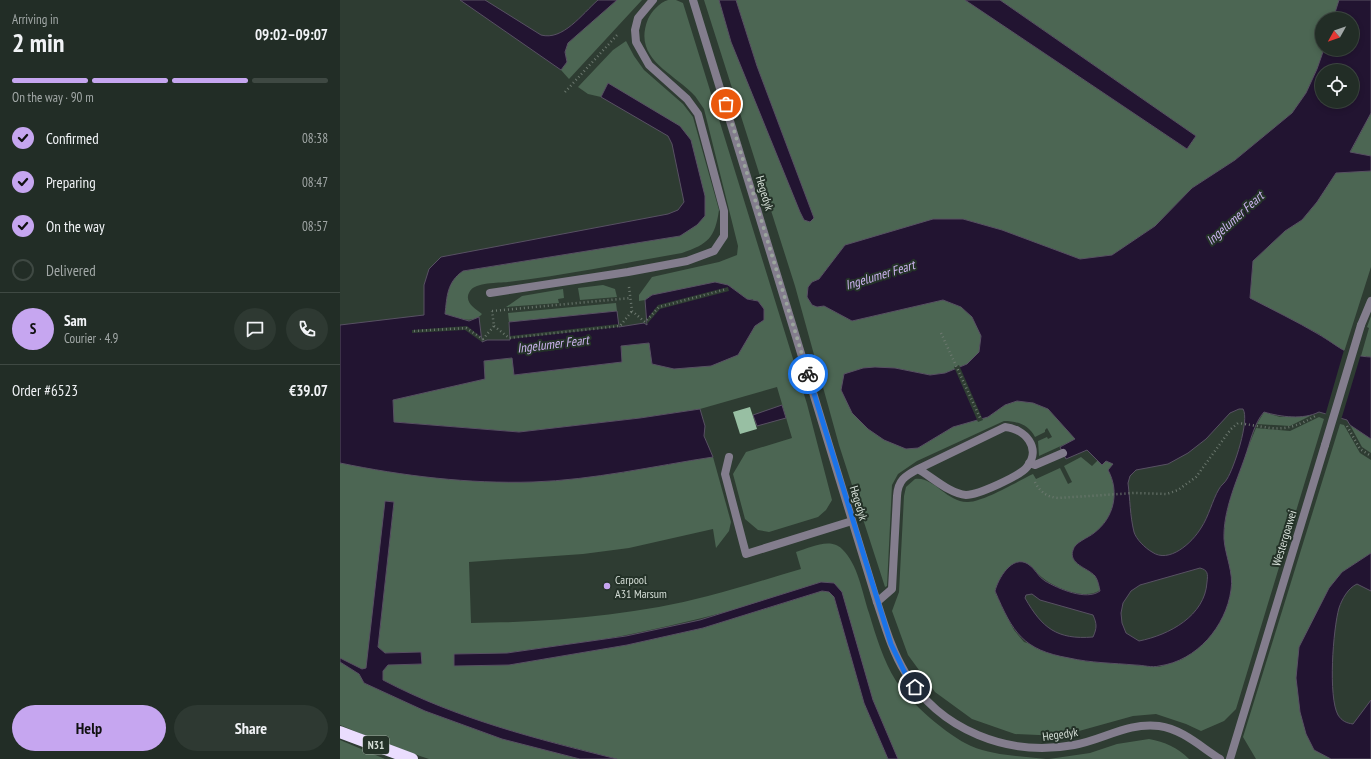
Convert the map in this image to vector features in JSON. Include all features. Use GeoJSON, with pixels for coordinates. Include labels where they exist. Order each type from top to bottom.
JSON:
{"type":"FeatureCollection","features":[{"type":"Feature","properties":{"kind":"highway","name":"N31"},"geometry":{"type":"LineString","coordinates":[[340,732],[412,759]]}},
{"type":"Feature","properties":{"kind":"street"},"geometry":{"type":"LineString","coordinates":[[490,293],[628,272],[687,261],[714,250],[724,236],[724,211],[698,114],[687,99],[657,74],[641,55],[636,42],[635,30],[638,18],[647,5],[653,0]]}},
{"type":"Feature","properties":{"kind":"street","name":"Hegedyk"},"geometry":{"type":"LineString","coordinates":[[694,0],[877,602],[898,659],[915,687],[926,700],[945,716],[978,736],[1017,747],[1057,748],[1077,744],[1133,727],[1160,726],[1186,736],[1220,759]]}},
{"type":"Feature","properties":{"kind":"street","name":"Westergoawei"},"geometry":{"type":"LineString","coordinates":[[1230,759],[1361,325],[1371,301]]}},
{"type":"Feature","properties":{"kind":"street"},"geometry":{"type":"LineString","coordinates":[[877,602],[892,589],[898,487],[903,478],[918,469],[1005,428],[1014,428],[1027,437],[1032,452],[1028,466],[1021,474],[975,494],[966,495],[951,489],[918,469]]}},
{"type":"Feature","properties":{"kind":"street"},"geometry":{"type":"LineString","coordinates":[[1028,466],[1035,465],[1063,453]]}},
{"type":"Feature","properties":{"kind":"street"},"geometry":{"type":"LineString","coordinates":[[729,457],[725,474],[746,554],[852,521]]}},
{"type":"Feature","properties":{"kind":"path"},"geometry":{"type":"LineString","coordinates":[[566,92],[614,38],[638,18]]}},
{"type":"Feature","properties":{"kind":"path"},"geometry":{"type":"LineString","coordinates":[[490,293],[494,326],[509,338],[620,326],[632,311],[628,272]]}},
{"type":"Feature","properties":{"kind":"path"},"geometry":{"type":"LineString","coordinates":[[632,311],[647,322],[659,307],[727,289]]}},
{"type":"Feature","properties":{"kind":"path"},"geometry":{"type":"LineString","coordinates":[[492,311],[631,298]]}},
{"type":"Feature","properties":{"kind":"path"},"geometry":{"type":"LineString","coordinates":[[414,331],[466,328],[481,339],[494,326]]}},
{"type":"Feature","properties":{"kind":"path"},"geometry":{"type":"LineString","coordinates":[[941,332],[981,420]]}},
{"type":"Feature","properties":{"kind":"path"},"geometry":{"type":"LineString","coordinates":[[1028,466],[1041,491],[1051,497],[1058,498],[1134,492],[1167,494],[1178,490],[1196,476],[1231,429],[1238,423],[1276,429],[1292,428],[1318,414]]}},
{"type":"Feature","properties":{"kind":"path"},"geometry":{"type":"LineString","coordinates":[[1346,423],[1360,449],[1371,456]]}},
{"type":"Feature","properties":{"kind":"green space"},"geometry":{"type":"Polygon","coordinates":[[[617,0],[642,0],[569,79],[561,70],[567,62],[565,52],[568,43],[617,0]]]}},
{"type":"Feature","properties":{"kind":"green space"},"geometry":{"type":"Polygon","coordinates":[[[668,0],[676,0],[683,3],[807,404],[832,500],[826,510],[818,517],[769,532],[758,530],[745,519],[733,474],[746,452],[792,438],[777,387],[700,409],[640,418],[519,432],[394,422],[393,400],[485,379],[484,361],[513,358],[514,375],[622,362],[621,346],[650,343],[652,364],[738,355],[755,326],[753,299],[747,299],[728,285],[652,295],[645,300],[639,301],[639,295],[652,277],[719,262],[737,255],[738,246],[704,109],[695,96],[686,87],[657,64],[650,55],[646,45],[645,33],[648,19],[656,8],[668,0]]]}},
{"type":"Feature","properties":{"kind":"green space"},"geometry":{"type":"Polygon","coordinates":[[[704,0],[719,0],[731,42],[752,91],[814,219],[757,66],[736,0],[965,0],[1187,149],[1196,136],[1000,0],[1339,0],[1335,12],[1315,12],[1315,56],[1322,56],[1319,64],[1315,64],[1315,73],[1306,93],[1292,113],[1235,160],[1192,188],[1155,226],[1112,255],[1080,259],[1002,230],[963,219],[845,245],[819,279],[812,282],[817,307],[824,306],[852,321],[943,300],[961,307],[972,317],[981,335],[979,352],[967,364],[945,373],[930,375],[895,368],[863,368],[918,448],[953,427],[988,417],[1005,405],[1017,401],[1033,403],[1048,409],[1076,439],[1039,456],[1038,441],[1047,437],[1048,439],[1052,437],[1047,428],[1045,432],[1035,437],[1029,429],[1022,424],[1004,421],[917,461],[898,474],[892,485],[887,586],[885,587],[839,445],[795,286],[704,0]]]}},
{"type":"Feature","properties":{"kind":"green space"},"geometry":{"type":"Polygon","coordinates":[[[626,41],[644,70],[683,104],[693,117],[719,210],[715,227],[709,239],[691,250],[682,253],[552,276],[482,284],[470,291],[468,298],[473,307],[482,314],[469,320],[445,314],[447,295],[451,285],[463,271],[680,236],[691,140],[608,83],[601,97],[588,94],[578,87],[613,50],[626,41]]]}},
{"type":"Feature","properties":{"kind":"green space"},"geometry":{"type":"Polygon","coordinates":[[[1371,113],[1371,156],[1350,153],[1371,113]]]}},
{"type":"Feature","properties":{"kind":"green space"},"geometry":{"type":"Polygon","coordinates":[[[1371,171],[1371,267],[1344,352],[1319,334],[1250,298],[1253,261],[1285,231],[1302,220],[1317,202],[1336,173],[1371,171]]]}},
{"type":"Feature","properties":{"kind":"green space"},"geometry":{"type":"Polygon","coordinates":[[[603,285],[615,289],[617,297],[580,300],[578,288],[603,285]]]}},
{"type":"Feature","properties":{"kind":"green space"},"geometry":{"type":"Polygon","coordinates":[[[563,289],[564,298],[558,299],[559,303],[506,307],[522,296],[563,289]]]}},
{"type":"Feature","properties":{"kind":"green space"},"geometry":{"type":"Polygon","coordinates":[[[616,303],[617,311],[509,322],[508,313],[616,303]]]}},
{"type":"Feature","properties":{"kind":"green space"},"geometry":{"type":"Polygon","coordinates":[[[1371,316],[1371,357],[1361,356],[1369,328],[1367,327],[1371,316]]]}},
{"type":"Feature","properties":{"kind":"green space"},"geometry":{"type":"Polygon","coordinates":[[[1264,412],[1280,417],[1312,415],[1290,426],[1257,424],[1264,412]]]}},
{"type":"Feature","properties":{"kind":"green space"},"geometry":{"type":"Polygon","coordinates":[[[1319,417],[1324,419],[1236,709],[1224,721],[1201,731],[1186,724],[1156,714],[1133,716],[1061,736],[1015,734],[972,719],[935,692],[908,655],[892,611],[899,592],[904,496],[906,487],[915,479],[928,481],[954,498],[960,501],[968,502],[992,495],[1033,474],[1036,479],[1060,468],[1068,484],[1072,482],[1064,466],[1081,457],[1092,466],[1098,460],[1113,464],[1109,470],[1114,487],[1113,504],[1110,513],[1101,527],[1082,540],[1075,547],[1072,555],[1076,562],[1095,576],[1100,590],[1085,594],[1075,593],[1047,581],[1035,570],[997,585],[995,592],[1014,630],[1024,642],[1084,661],[1159,667],[1183,659],[1231,590],[1224,544],[1227,511],[1235,482],[1256,428],[1290,431],[1319,417]]]}},
{"type":"Feature","properties":{"kind":"green space"},"geometry":{"type":"Polygon","coordinates":[[[1340,424],[1344,425],[1360,453],[1371,460],[1371,553],[1342,572],[1296,678],[1314,750],[1332,759],[1256,759],[1243,737],[1340,424]]]}},
{"type":"Feature","properties":{"kind":"green space"},"geometry":{"type":"Polygon","coordinates":[[[1350,425],[1371,439],[1371,453],[1362,447],[1350,425]]]}},
{"type":"Feature","properties":{"kind":"green space"},"geometry":{"type":"Polygon","coordinates":[[[713,457],[731,522],[729,531],[716,548],[713,529],[629,548],[583,554],[469,562],[471,623],[590,617],[650,609],[679,603],[720,593],[801,569],[796,552],[820,544],[832,544],[842,549],[852,562],[856,570],[877,639],[887,665],[896,681],[910,699],[951,735],[971,746],[999,754],[1046,759],[898,759],[873,700],[833,583],[672,625],[591,642],[502,654],[454,654],[454,666],[509,665],[627,645],[703,628],[822,591],[829,592],[834,597],[864,703],[888,759],[617,759],[505,730],[428,703],[383,680],[383,671],[388,665],[421,664],[421,652],[385,653],[378,647],[394,502],[386,501],[366,669],[362,670],[340,658],[340,463],[388,472],[436,478],[485,482],[533,482],[601,476],[713,457]]]}},
{"type":"Feature","properties":{"kind":"green space"},"geometry":{"type":"Polygon","coordinates":[[[340,662],[360,674],[364,683],[425,711],[502,739],[580,759],[429,759],[393,747],[340,725],[340,662]]]}},
{"type":"Feature","properties":{"kind":"green space"},"geometry":{"type":"Polygon","coordinates":[[[1149,739],[1180,751],[1189,759],[1049,759],[1090,753],[1117,744],[1149,739]]]}},
{"type":"Feature","properties":{"kind":"green space"},"geometry":{"type":"Polygon","coordinates":[[[340,740],[385,759],[340,759],[340,740]]]}},
{"type":"Feature","properties":{"kind":"water"},"geometry":{"type":"Polygon","coordinates":[[[460,0],[485,0],[541,35],[549,36],[557,34],[572,25],[598,0],[617,0],[568,43],[565,52],[567,62],[561,70],[460,0]]]}},
{"type":"Feature","properties":{"kind":"water"},"geometry":{"type":"Polygon","coordinates":[[[719,0],[736,0],[757,66],[814,218],[810,222],[804,220],[800,212],[731,42],[719,0]]]}},
{"type":"Feature","properties":{"kind":"water"},"geometry":{"type":"Polygon","coordinates":[[[965,0],[1000,0],[1196,136],[1187,149],[965,0]]]}},
{"type":"Feature","properties":{"kind":"water","name":"Ingelumer Feart"},"geometry":{"type":"Polygon","coordinates":[[[1339,0],[1371,0],[1371,113],[1350,152],[1371,156],[1371,171],[1336,173],[1317,202],[1302,220],[1285,231],[1253,261],[1250,298],[1310,329],[1343,350],[1355,355],[1371,357],[1371,439],[1350,425],[1347,420],[1319,412],[1313,415],[1292,417],[1264,412],[1253,433],[1231,497],[1226,518],[1224,539],[1232,584],[1228,603],[1216,629],[1207,640],[1186,657],[1173,663],[1150,667],[1077,660],[1053,655],[1041,650],[1030,644],[1014,629],[1001,606],[995,591],[999,580],[1011,565],[1017,562],[1022,562],[1028,564],[1045,581],[1072,593],[1087,595],[1100,591],[1098,581],[1095,576],[1076,562],[1072,555],[1074,547],[1101,527],[1110,512],[1113,504],[1114,487],[1108,470],[1113,464],[1106,461],[1102,465],[1087,450],[1066,459],[1060,447],[1075,439],[1048,409],[1033,403],[1017,401],[1005,405],[988,417],[953,427],[918,448],[906,449],[884,440],[868,429],[852,413],[841,390],[844,374],[863,368],[875,367],[895,368],[930,375],[945,373],[967,364],[979,352],[981,336],[972,317],[961,307],[943,300],[852,321],[824,306],[817,307],[812,305],[807,297],[808,287],[812,282],[819,279],[845,245],[933,219],[963,219],[1002,230],[1080,259],[1112,255],[1155,226],[1192,188],[1235,160],[1292,113],[1306,93],[1315,73],[1315,108],[1359,108],[1359,64],[1319,64],[1322,56],[1359,56],[1359,12],[1335,12],[1339,0]],[[1243,409],[1230,413],[1206,439],[1188,453],[1168,464],[1136,470],[1130,476],[1128,483],[1134,532],[1141,543],[1152,552],[1159,555],[1173,554],[1192,540],[1204,523],[1220,488],[1230,473],[1237,455],[1243,433],[1245,415],[1243,409]],[[1200,568],[1140,585],[1131,591],[1123,603],[1121,613],[1122,623],[1126,633],[1139,641],[1162,634],[1184,622],[1200,605],[1205,594],[1207,575],[1205,570],[1200,568]],[[1032,594],[1026,595],[1025,598],[1038,617],[1052,630],[1060,634],[1070,636],[1093,637],[1096,626],[1093,615],[1040,600],[1032,594]]]}},
{"type":"Feature","properties":{"kind":"water","name":"Ingelumer Feart"},"geometry":{"type":"Polygon","coordinates":[[[608,83],[680,126],[691,140],[705,196],[705,216],[697,225],[680,236],[463,271],[451,285],[447,295],[445,314],[469,321],[479,317],[482,342],[487,340],[510,340],[509,322],[617,311],[619,327],[644,323],[647,325],[645,300],[652,295],[715,282],[728,285],[747,299],[758,301],[764,309],[764,320],[755,326],[738,355],[711,366],[674,369],[652,364],[649,343],[621,346],[622,362],[514,375],[512,358],[484,361],[485,379],[393,400],[394,422],[519,432],[640,418],[700,409],[705,426],[704,436],[713,457],[601,476],[533,482],[485,482],[436,478],[388,472],[340,463],[340,325],[424,315],[424,285],[429,269],[441,257],[668,214],[678,210],[684,202],[672,144],[668,136],[601,97],[608,83]]]}},
{"type":"Feature","properties":{"kind":"water"},"geometry":{"type":"Polygon","coordinates":[[[782,405],[786,418],[757,426],[753,415],[782,405]]]}},
{"type":"Feature","properties":{"kind":"water"},"geometry":{"type":"Polygon","coordinates":[[[385,501],[394,502],[378,647],[385,653],[421,652],[422,664],[388,665],[383,671],[383,680],[411,694],[468,717],[557,744],[617,759],[580,759],[502,739],[425,711],[364,683],[359,674],[340,662],[340,658],[362,669],[366,668],[385,501]]]}},
{"type":"Feature","properties":{"kind":"water"},"geometry":{"type":"Polygon","coordinates":[[[1371,553],[1371,591],[1357,584],[1346,594],[1339,608],[1333,646],[1332,679],[1335,706],[1338,715],[1344,721],[1353,724],[1371,700],[1371,759],[1331,759],[1314,750],[1306,734],[1300,712],[1296,678],[1299,647],[1329,588],[1342,572],[1371,553]]]}},
{"type":"Feature","properties":{"kind":"water"},"geometry":{"type":"Polygon","coordinates":[[[821,582],[834,583],[842,592],[873,700],[898,759],[888,759],[864,703],[834,597],[829,592],[822,591],[703,628],[627,645],[509,665],[454,666],[454,654],[507,653],[626,636],[700,620],[821,582]]]}},
{"type":"Feature","properties":{"kind":"pier"},"geometry":{"type":"Polygon","coordinates":[[[728,287],[729,291],[660,309],[647,324],[647,319],[658,305],[728,287]]]}},
{"type":"Feature","properties":{"kind":"pier"},"geometry":{"type":"Polygon","coordinates":[[[618,324],[619,327],[510,339],[510,336],[618,324]]]}},
{"type":"Feature","properties":{"kind":"pier"},"geometry":{"type":"Polygon","coordinates":[[[467,326],[481,337],[482,342],[465,330],[412,333],[412,330],[467,326]]]}},
{"type":"Feature","properties":{"kind":"pier"},"geometry":{"type":"Polygon","coordinates":[[[1344,350],[1361,354],[1341,420],[1325,416],[1344,350]]]}},
{"type":"Feature","properties":{"kind":"pier"},"geometry":{"type":"Polygon","coordinates":[[[959,365],[983,420],[978,422],[954,367],[959,365]]]}},
{"type":"Feature","properties":{"kind":"building"},"geometry":{"type":"Polygon","coordinates":[[[750,407],[757,429],[740,434],[733,412],[750,407]]]}},
{"type":"Feature","properties":{"kind":"way so far"},"geometry":{"type":"LineString","coordinates":[[726,104],[808,374]]}},
{"type":"Feature","properties":{"kind":"place","name":"Carpool A31 Marsum"},"geometry":{"type":"Point","coordinates":[607,586]}},
{"type":"Feature","properties":{"kind":"route"},"geometry":{"type":"LineString","coordinates":[[808,374],[891,644],[905,673],[915,687]]}}]}
